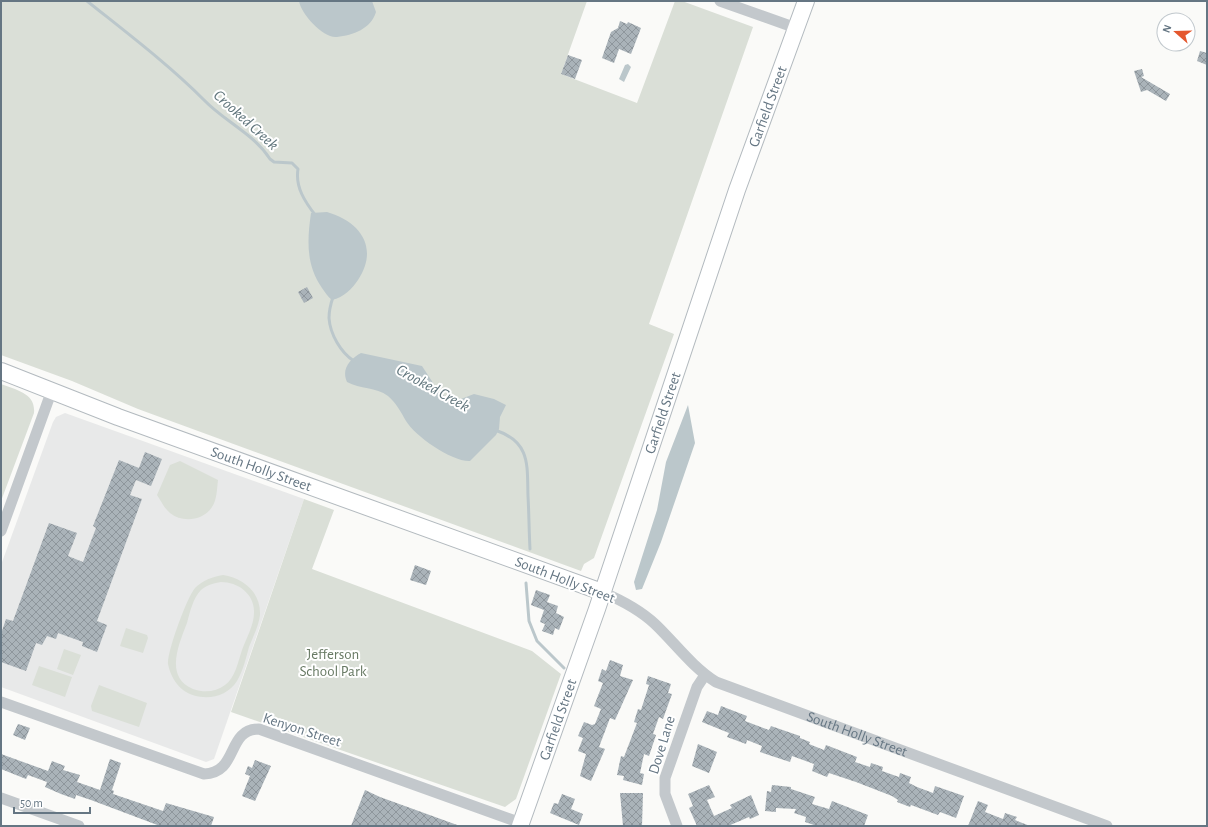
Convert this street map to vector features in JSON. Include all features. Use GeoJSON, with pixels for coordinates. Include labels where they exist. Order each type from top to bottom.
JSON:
{"type":"FeatureCollection","features":[{"type":"Feature","properties":{"kind":"main road","name":"Garfield Street"},"geometry":{"type":"LineString","coordinates":[[520,824],[602,592],[737,190],[806,1]]}},
{"type":"Feature","properties":{"kind":"main road","name":"South Holly Street"},"geometry":{"type":"LineString","coordinates":[[1,371],[118,417],[602,592]]}},
{"type":"Feature","properties":{"kind":"street"},"geometry":{"type":"LineString","coordinates":[[720,1],[796,28]]}},
{"type":"Feature","properties":{"kind":"street"},"geometry":{"type":"LineString","coordinates":[[1,531],[52,390]]}},
{"type":"Feature","properties":{"kind":"street","name":"South Holly Street"},"geometry":{"type":"LineString","coordinates":[[602,592],[619,599],[639,611],[655,624],[705,675],[716,682],[1107,826]]}},
{"type":"Feature","properties":{"kind":"street","name":"Dove Lane"},"geometry":{"type":"LineString","coordinates":[[677,826],[665,794],[666,778],[697,687],[705,675]]}},
{"type":"Feature","properties":{"kind":"street","name":"Kenyon Street"},"geometry":{"type":"LineString","coordinates":[[1,702],[204,774],[214,773],[224,766],[242,734],[253,729],[259,729],[520,824]]}},
{"type":"Feature","properties":{"kind":"street"},"geometry":{"type":"LineString","coordinates":[[1,798],[79,826]]}},
{"type":"Feature","properties":{"kind":"shaded area"},"geometry":{"type":"Polygon","coordinates":[[[65,413],[304,499],[214,759],[206,762],[1,687],[1,565],[53,422],[56,417],[65,413]]]}},
{"type":"Feature","properties":{"kind":"green space"},"geometry":{"type":"Polygon","coordinates":[[[1,1],[587,1],[561,74],[637,103],[675,1],[682,1],[753,27],[649,324],[674,334],[594,558],[584,564],[581,571],[138,409],[72,381],[1,355],[1,1]]]}},
{"type":"Feature","properties":{"kind":"green space"},"geometry":{"type":"Polygon","coordinates":[[[1,384],[24,393],[32,401],[34,413],[1,501],[1,384]]]}},
{"type":"Feature","properties":{"kind":"green space"},"geometry":{"type":"Polygon","coordinates":[[[180,461],[218,480],[214,504],[208,512],[198,518],[186,519],[175,516],[166,509],[157,495],[170,465],[180,461]]]}},
{"type":"Feature","properties":{"kind":"green space","name":"Jefferson School Park"},"geometry":{"type":"Polygon","coordinates":[[[304,499],[334,510],[312,569],[532,651],[561,674],[516,799],[505,807],[231,712],[304,499]]]}},
{"type":"Feature","properties":{"kind":"green space"},"geometry":{"type":"Polygon","coordinates":[[[223,575],[237,579],[244,583],[254,593],[257,599],[260,607],[260,615],[256,631],[237,681],[226,692],[220,695],[212,697],[197,696],[183,690],[175,682],[168,664],[169,658],[178,625],[187,602],[195,588],[208,579],[223,575]],[[221,582],[211,584],[203,588],[198,593],[192,605],[180,640],[176,659],[176,668],[179,677],[184,684],[193,689],[206,691],[214,690],[228,682],[236,669],[250,632],[254,613],[252,600],[244,590],[233,584],[221,582]]]}},
{"type":"Feature","properties":{"kind":"green space"},"geometry":{"type":"Polygon","coordinates":[[[126,628],[147,635],[148,638],[143,653],[120,646],[126,628]]]}},
{"type":"Feature","properties":{"kind":"green space"},"geometry":{"type":"Polygon","coordinates":[[[64,649],[81,655],[73,675],[57,669],[64,649]]]}},
{"type":"Feature","properties":{"kind":"green space"},"geometry":{"type":"Polygon","coordinates":[[[39,666],[72,677],[65,697],[32,685],[39,666]]]}},
{"type":"Feature","properties":{"kind":"green space"},"geometry":{"type":"Polygon","coordinates":[[[99,685],[147,703],[139,727],[92,711],[91,706],[99,685]]]}},
{"type":"Feature","properties":{"kind":"water"},"geometry":{"type":"Polygon","coordinates":[[[299,1],[372,1],[376,12],[370,23],[361,30],[343,36],[332,37],[320,30],[308,19],[299,1]]]}},
{"type":"Feature","properties":{"kind":"water"},"geometry":{"type":"Polygon","coordinates":[[[628,64],[631,67],[624,82],[619,79],[625,65],[628,64]]]}},
{"type":"Feature","properties":{"kind":"water"},"geometry":{"type":"Polygon","coordinates":[[[327,212],[339,216],[357,229],[363,238],[367,257],[364,268],[358,280],[347,292],[332,300],[325,293],[313,271],[309,252],[311,213],[327,212]]]}},
{"type":"Feature","properties":{"kind":"water"},"geometry":{"type":"Polygon","coordinates":[[[361,353],[422,366],[439,392],[444,396],[461,399],[474,394],[494,399],[506,405],[500,417],[499,429],[496,435],[470,461],[462,460],[444,453],[417,434],[388,396],[378,391],[347,382],[345,377],[346,369],[350,361],[361,353]]]}},
{"type":"Feature","properties":{"kind":"water"},"geometry":{"type":"Polygon","coordinates":[[[688,405],[695,443],[661,542],[642,589],[636,590],[634,582],[657,510],[666,462],[688,405]]]}},
{"type":"Feature","properties":{"kind":"building"},"geometry":{"type":"Polygon","coordinates":[[[620,21],[627,24],[628,22],[641,28],[631,54],[619,49],[614,63],[602,58],[611,32],[618,28],[620,21]]]}},
{"type":"Feature","properties":{"kind":"building"},"geometry":{"type":"Polygon","coordinates":[[[1200,51],[1207,53],[1207,65],[1197,61],[1200,51]]]}},
{"type":"Feature","properties":{"kind":"building"},"geometry":{"type":"Polygon","coordinates":[[[568,55],[582,60],[575,79],[561,74],[568,55]]]}},
{"type":"Feature","properties":{"kind":"building"},"geometry":{"type":"Polygon","coordinates":[[[1142,69],[1144,76],[1141,77],[1170,94],[1166,101],[1147,90],[1141,92],[1134,71],[1142,69]]]}},
{"type":"Feature","properties":{"kind":"building"},"geometry":{"type":"Polygon","coordinates":[[[307,287],[313,298],[304,303],[298,292],[307,287]]]}},
{"type":"Feature","properties":{"kind":"building"},"geometry":{"type":"Polygon","coordinates":[[[145,452],[162,459],[151,486],[136,480],[130,495],[142,499],[97,621],[107,625],[97,652],[82,646],[83,642],[58,633],[56,639],[47,636],[42,645],[36,643],[26,671],[1,662],[1,634],[6,619],[13,621],[49,523],[77,533],[68,556],[83,562],[96,528],[93,526],[119,460],[139,468],[145,452]]]}},
{"type":"Feature","properties":{"kind":"building"},"geometry":{"type":"Polygon","coordinates":[[[415,565],[431,571],[426,585],[410,580],[415,565]]]}},
{"type":"Feature","properties":{"kind":"building"},"geometry":{"type":"Polygon","coordinates":[[[536,590],[550,595],[547,602],[558,606],[556,613],[564,617],[559,630],[555,628],[553,635],[542,631],[545,624],[540,622],[544,610],[531,605],[536,590]]]}},
{"type":"Feature","properties":{"kind":"building"},"geometry":{"type":"Polygon","coordinates":[[[610,660],[623,665],[620,676],[633,680],[615,720],[610,718],[599,747],[605,749],[591,781],[580,776],[586,754],[578,751],[583,738],[578,736],[584,722],[592,725],[595,724],[601,709],[594,706],[603,683],[598,681],[602,669],[606,671],[610,660]]]}},
{"type":"Feature","properties":{"kind":"building"},"geometry":{"type":"Polygon","coordinates":[[[648,676],[671,684],[668,693],[672,694],[663,719],[659,717],[653,734],[656,735],[649,756],[644,754],[640,773],[644,774],[642,785],[623,780],[624,776],[617,775],[621,756],[624,757],[637,723],[634,722],[638,709],[641,710],[649,685],[646,684],[648,676]]]}},
{"type":"Feature","properties":{"kind":"building"},"geometry":{"type":"Polygon","coordinates":[[[721,706],[747,716],[745,721],[769,730],[771,726],[800,736],[800,738],[810,742],[809,744],[824,750],[826,745],[857,757],[855,762],[870,767],[871,763],[883,767],[882,771],[899,777],[900,773],[911,777],[909,783],[933,793],[935,786],[964,796],[956,818],[940,812],[938,815],[911,805],[910,807],[897,802],[898,800],[892,796],[856,782],[829,773],[827,777],[812,771],[814,764],[792,756],[790,762],[760,752],[762,746],[747,740],[746,744],[727,737],[729,733],[702,722],[707,711],[718,715],[721,706]]]}},
{"type":"Feature","properties":{"kind":"building"},"geometry":{"type":"Polygon","coordinates":[[[18,724],[30,728],[25,740],[13,735],[18,724]]]}},
{"type":"Feature","properties":{"kind":"building"},"geometry":{"type":"Polygon","coordinates":[[[698,744],[717,752],[709,773],[692,766],[698,744]]]}},
{"type":"Feature","properties":{"kind":"building"},"geometry":{"type":"Polygon","coordinates":[[[1,754],[48,771],[52,761],[65,766],[63,770],[80,775],[77,782],[100,790],[110,759],[121,763],[112,790],[114,791],[113,794],[163,811],[166,803],[214,817],[211,826],[160,826],[76,795],[75,799],[61,794],[45,787],[47,782],[28,775],[26,779],[1,769],[1,754]]]}},
{"type":"Feature","properties":{"kind":"building"},"geometry":{"type":"Polygon","coordinates":[[[255,760],[271,766],[255,801],[242,796],[250,776],[245,774],[248,766],[252,768],[255,760]]]}},
{"type":"Feature","properties":{"kind":"building"},"geometry":{"type":"Polygon","coordinates":[[[709,785],[715,797],[707,800],[714,816],[732,808],[730,805],[751,795],[759,815],[750,819],[749,817],[728,826],[697,826],[689,808],[693,806],[688,794],[709,785]]]}},
{"type":"Feature","properties":{"kind":"building"},"geometry":{"type":"Polygon","coordinates":[[[772,785],[791,787],[791,789],[815,797],[812,804],[829,809],[832,801],[868,815],[864,826],[817,826],[805,822],[806,817],[794,813],[796,809],[776,808],[776,812],[765,811],[767,791],[771,792],[772,785]]]}},
{"type":"Feature","properties":{"kind":"building"},"geometry":{"type":"Polygon","coordinates":[[[365,790],[380,797],[460,826],[351,826],[365,790]]]}},
{"type":"Feature","properties":{"kind":"building"},"geometry":{"type":"Polygon","coordinates":[[[620,793],[643,793],[642,826],[623,826],[620,793]]]}},
{"type":"Feature","properties":{"kind":"building"},"geometry":{"type":"Polygon","coordinates":[[[562,794],[575,799],[571,809],[583,814],[579,825],[550,813],[554,803],[558,804],[562,794]]]}},
{"type":"Feature","properties":{"kind":"building"},"geometry":{"type":"Polygon","coordinates":[[[978,801],[988,805],[985,812],[1003,819],[1005,813],[1017,817],[1015,820],[1030,826],[968,826],[978,801]]]}},
{"type":"Feature","properties":{"kind":"waterway","name":"Crooked Creek"},"geometry":{"type":"LineString","coordinates":[[87,1],[162,61],[220,115],[256,142],[270,159],[274,162],[292,163],[298,169],[297,176],[299,188],[316,216]]}},
{"type":"Feature","properties":{"kind":"waterway","name":"Crooked Creek"},"geometry":{"type":"LineString","coordinates":[[333,297],[329,316],[334,337],[349,358],[354,361]]}},
{"type":"Feature","properties":{"kind":"waterway","name":"Crooked Creek"},"geometry":{"type":"LineString","coordinates":[[495,430],[507,435],[515,441],[525,456],[527,465],[530,549]]}},
{"type":"Feature","properties":{"kind":"waterway"},"geometry":{"type":"LineString","coordinates":[[526,583],[529,621],[537,641],[564,668]]}}]}
